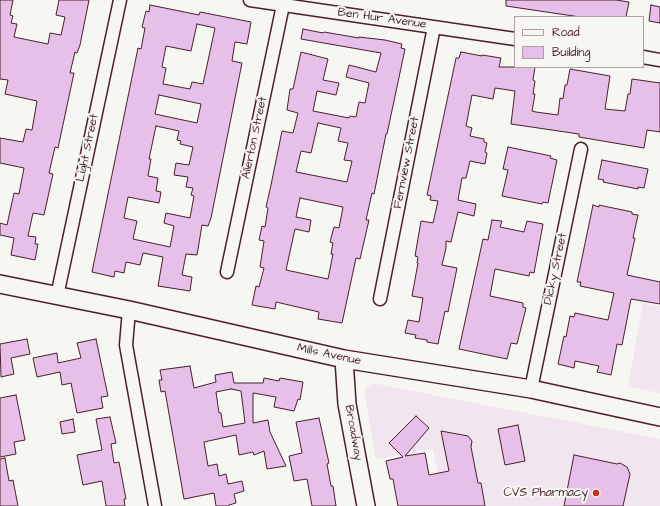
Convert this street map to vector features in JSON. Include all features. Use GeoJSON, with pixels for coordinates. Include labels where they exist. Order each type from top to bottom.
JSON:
{"type":"FeatureCollection","features":[{"type":"Feature","properties":{"kind":"main road","name":"Mills Avenue"},"geometry":{"type":"LineString","coordinates":[[0,284],[129,310],[344,359],[531,389],[660,417]]}},
{"type":"Feature","properties":{"kind":"main road","name":"Broadway"},"geometry":{"type":"LineString","coordinates":[[344,359],[347,404],[366,506]]}},
{"type":"Feature","properties":{"kind":"street","name":"Light Street"},"geometry":{"type":"LineString","coordinates":[[57,296],[120,0]]}},
{"type":"Feature","properties":{"kind":"street","name":"Ben Hur Avenue"},"geometry":{"type":"LineString","coordinates":[[250,0],[514,39]]}},
{"type":"Feature","properties":{"kind":"street","name":"Allerton Street"},"geometry":{"type":"LineString","coordinates":[[226,272],[283,5]]}},
{"type":"Feature","properties":{"kind":"street","name":"Fernview Street"},"geometry":{"type":"LineString","coordinates":[[380,300],[434,27]]}},
{"type":"Feature","properties":{"kind":"street"},"geometry":{"type":"LineString","coordinates":[[644,57],[660,60]]}},
{"type":"Feature","properties":{"kind":"street","name":"Dicky Street"},"geometry":{"type":"LineString","coordinates":[[531,389],[581,149]]}},
{"type":"Feature","properties":{"kind":"street"},"geometry":{"type":"LineString","coordinates":[[129,310],[126,345],[155,506]]}},
{"type":"Feature","properties":{"kind":"shaded area"},"geometry":{"type":"Polygon","coordinates":[[[643,303],[660,306],[660,393],[628,387],[643,303]]]}},
{"type":"Feature","properties":{"kind":"shaded area"},"geometry":{"type":"Polygon","coordinates":[[[372,383],[660,439],[660,506],[444,506],[433,449],[376,459],[364,390],[372,383]]]}},
{"type":"Feature","properties":{"kind":"building"},"geometry":{"type":"Polygon","coordinates":[[[0,0],[13,0],[10,15],[13,16],[11,23],[17,24],[14,37],[48,44],[50,33],[61,35],[65,17],[56,15],[59,0],[89,0],[80,45],[77,53],[75,52],[70,73],[74,73],[58,148],[55,147],[49,173],[53,174],[44,215],[33,213],[28,236],[36,237],[35,244],[38,244],[35,260],[11,255],[14,238],[0,235],[0,223],[7,225],[14,193],[19,194],[24,168],[0,163],[0,138],[23,142],[26,129],[32,130],[37,101],[5,94],[8,80],[0,79],[0,0]]]}},
{"type":"Feature","properties":{"kind":"building"},"geometry":{"type":"Polygon","coordinates":[[[506,0],[616,0],[629,2],[626,16],[573,16],[506,6],[506,0]]]}},
{"type":"Feature","properties":{"kind":"building"},"geometry":{"type":"Polygon","coordinates":[[[150,5],[199,15],[200,12],[251,22],[247,44],[235,42],[232,61],[242,63],[211,218],[208,226],[202,225],[197,255],[186,254],[182,275],[192,277],[190,291],[158,286],[163,257],[143,253],[140,265],[126,262],[124,273],[115,271],[114,277],[92,272],[138,48],[141,49],[145,28],[142,27],[146,11],[149,12],[150,5]],[[197,24],[191,51],[166,46],[162,67],[166,68],[163,84],[190,89],[192,82],[203,84],[215,28],[197,24]],[[159,95],[155,114],[197,123],[201,104],[159,95]],[[156,126],[149,159],[151,159],[148,176],[158,178],[156,191],[161,192],[159,203],[128,197],[124,218],[137,221],[133,239],[170,247],[174,226],[164,223],[166,213],[190,218],[194,196],[191,195],[193,188],[186,187],[188,177],[174,175],[176,163],[189,165],[193,147],[180,144],[181,141],[177,140],[179,131],[156,126]]]}},
{"type":"Feature","properties":{"kind":"building"},"geometry":{"type":"Polygon","coordinates":[[[651,5],[660,7],[660,23],[649,21],[651,5]]]}},
{"type":"Feature","properties":{"kind":"building"},"geometry":{"type":"Polygon","coordinates":[[[303,29],[359,38],[385,40],[402,44],[401,48],[405,49],[374,194],[372,193],[366,220],[369,220],[360,259],[356,258],[342,323],[318,319],[319,312],[276,302],[275,309],[252,305],[256,286],[259,287],[264,268],[260,267],[264,241],[259,240],[262,226],[265,227],[268,208],[266,207],[282,131],[293,133],[298,113],[287,110],[290,89],[293,89],[301,52],[328,59],[323,80],[339,83],[336,95],[317,91],[313,111],[349,118],[350,116],[356,117],[359,102],[365,103],[369,83],[346,77],[349,65],[376,72],[381,53],[301,39],[303,29]],[[318,123],[311,153],[301,151],[296,172],[347,182],[352,161],[344,160],[348,143],[338,141],[341,128],[318,123]],[[300,198],[296,217],[311,220],[309,232],[295,229],[286,270],[328,279],[333,254],[331,254],[333,243],[330,242],[334,227],[339,228],[343,207],[300,198]]]}},
{"type":"Feature","properties":{"kind":"building"},"geometry":{"type":"Polygon","coordinates":[[[461,52],[501,58],[499,67],[535,68],[533,94],[535,94],[532,111],[558,115],[560,98],[563,99],[565,85],[567,85],[570,69],[610,76],[605,109],[625,111],[628,94],[630,94],[632,79],[660,83],[660,132],[647,130],[644,148],[579,137],[579,134],[511,124],[515,91],[495,88],[493,99],[472,95],[466,126],[472,128],[470,136],[484,139],[484,142],[487,143],[485,152],[487,153],[485,164],[470,161],[466,178],[462,178],[458,200],[476,204],[474,216],[458,212],[451,242],[446,241],[442,265],[457,268],[448,312],[445,311],[438,344],[415,338],[416,335],[405,333],[408,320],[419,322],[423,298],[412,296],[418,263],[418,257],[415,256],[421,221],[433,223],[438,201],[430,200],[431,196],[427,195],[456,58],[459,58],[461,52]]]}},
{"type":"Feature","properties":{"kind":"building"},"geometry":{"type":"Polygon","coordinates":[[[508,147],[551,156],[550,158],[557,160],[548,203],[543,202],[542,204],[502,196],[508,170],[503,169],[508,147]]]}},
{"type":"Feature","properties":{"kind":"building"},"geometry":{"type":"Polygon","coordinates":[[[602,160],[648,169],[644,188],[638,187],[638,189],[603,182],[604,180],[598,179],[602,160]]]}},
{"type":"Feature","properties":{"kind":"building"},"geometry":{"type":"Polygon","coordinates":[[[593,205],[632,212],[632,214],[638,215],[627,275],[660,282],[660,304],[631,299],[622,345],[617,344],[611,375],[597,372],[599,366],[575,361],[574,368],[558,364],[564,336],[566,337],[570,316],[574,317],[575,313],[608,320],[614,293],[580,286],[581,282],[577,282],[593,205]]]}},
{"type":"Feature","properties":{"kind":"building"},"geometry":{"type":"Polygon","coordinates":[[[492,220],[502,221],[500,227],[524,232],[527,221],[543,224],[534,273],[530,272],[529,276],[495,269],[490,296],[523,303],[523,307],[526,308],[517,344],[511,343],[507,359],[459,349],[483,239],[488,240],[492,220]]]}},
{"type":"Feature","properties":{"kind":"building"},"geometry":{"type":"Polygon","coordinates":[[[27,339],[30,354],[11,358],[14,374],[1,377],[0,344],[27,339]]]}},
{"type":"Feature","properties":{"kind":"building"},"geometry":{"type":"Polygon","coordinates":[[[96,339],[108,396],[101,397],[103,408],[77,413],[71,383],[62,385],[60,372],[37,377],[33,358],[57,353],[58,363],[81,358],[77,343],[96,339]]]}},
{"type":"Feature","properties":{"kind":"building"},"geometry":{"type":"Polygon","coordinates":[[[190,366],[194,388],[216,382],[215,375],[232,372],[234,383],[263,383],[264,378],[279,381],[280,378],[303,382],[300,400],[298,399],[294,411],[274,407],[276,397],[253,393],[253,423],[268,420],[270,432],[286,466],[267,469],[264,451],[254,455],[253,452],[239,455],[236,435],[204,442],[208,466],[217,464],[219,476],[226,474],[228,484],[242,481],[244,491],[234,494],[236,503],[229,506],[216,506],[214,493],[184,499],[165,391],[161,392],[159,380],[162,380],[160,370],[190,366]],[[231,389],[216,392],[223,427],[245,423],[241,391],[231,389]]]}},
{"type":"Feature","properties":{"kind":"building"},"geometry":{"type":"Polygon","coordinates":[[[16,395],[25,440],[14,442],[16,454],[0,457],[0,398],[16,395]]]}},
{"type":"Feature","properties":{"kind":"building"},"geometry":{"type":"Polygon","coordinates":[[[416,416],[429,428],[405,456],[425,453],[429,475],[449,471],[441,431],[468,436],[472,441],[471,447],[478,483],[481,483],[485,506],[398,506],[393,479],[390,479],[386,461],[403,457],[389,443],[416,416]]]}},
{"type":"Feature","properties":{"kind":"building"},"geometry":{"type":"Polygon","coordinates":[[[110,417],[116,443],[111,444],[114,463],[119,462],[126,499],[124,499],[125,506],[106,506],[102,481],[83,485],[77,455],[102,450],[96,419],[110,417]]]}},
{"type":"Feature","properties":{"kind":"building"},"geometry":{"type":"Polygon","coordinates":[[[319,418],[329,463],[327,464],[331,486],[333,486],[336,506],[312,506],[307,479],[294,481],[289,456],[302,453],[296,422],[319,418]]]}},
{"type":"Feature","properties":{"kind":"building"},"geometry":{"type":"Polygon","coordinates":[[[73,419],[75,432],[62,434],[60,422],[73,419]]]}},
{"type":"Feature","properties":{"kind":"building"},"geometry":{"type":"Polygon","coordinates":[[[518,425],[525,461],[505,465],[498,429],[518,425]]]}},
{"type":"Feature","properties":{"kind":"building","name":"CVS Pharmacy"},"geometry":{"type":"Polygon","coordinates":[[[574,455],[617,464],[620,463],[627,467],[630,474],[623,506],[564,506],[574,455]]]}},
{"type":"Feature","properties":{"kind":"building"},"geometry":{"type":"Polygon","coordinates":[[[5,458],[9,481],[13,480],[18,506],[0,506],[0,459],[5,458]]]}},
{"type":"Feature","properties":{"kind":"place","name":"CVS Pharmacy"},"geometry":{"type":"Point","coordinates":[596,493]}}]}
